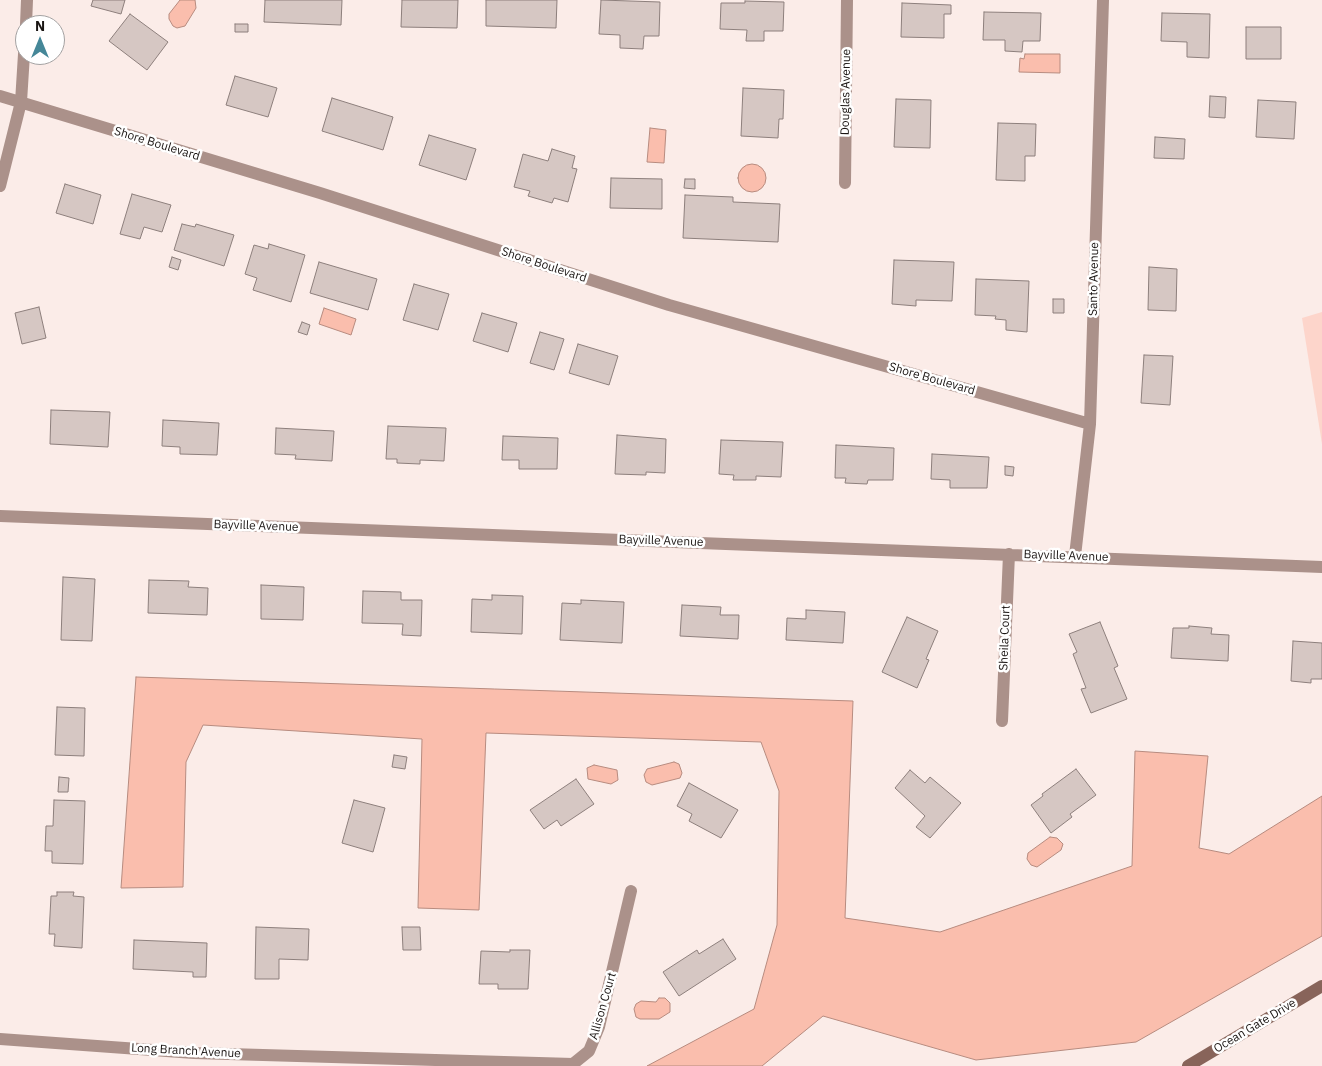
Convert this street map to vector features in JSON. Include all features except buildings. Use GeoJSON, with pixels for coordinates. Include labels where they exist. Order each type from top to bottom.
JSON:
{"type":"FeatureCollection","features":[{"type":"Feature","properties":{"kind":"main road","name":"Ocean Gate Drive"},"geometry":{"type":"LineString","coordinates":[[1188,1066],[1322,986]]}},
{"type":"Feature","properties":{"kind":"street"},"geometry":{"type":"LineString","coordinates":[[26,15],[27,0]]}},
{"type":"Feature","properties":{"kind":"street","name":"Douglas Avenue"},"geometry":{"type":"LineString","coordinates":[[844,183],[847,0]]}},
{"type":"Feature","properties":{"kind":"street","name":"Santo Avenue"},"geometry":{"type":"LineString","coordinates":[[1075,556],[1090,424],[1103,0]]}},
{"type":"Feature","properties":{"kind":"street"},"geometry":{"type":"LineString","coordinates":[[0,186],[21,102],[23,65]]}},
{"type":"Feature","properties":{"kind":"street","name":"Shore Boulevard"},"geometry":{"type":"LineString","coordinates":[[0,96],[320,193],[669,305],[1090,424]]}},
{"type":"Feature","properties":{"kind":"street","name":"Bayville Avenue"},"geometry":{"type":"LineString","coordinates":[[0,516],[1322,567]]}},
{"type":"Feature","properties":{"kind":"street","name":"Sheila Court"},"geometry":{"type":"LineString","coordinates":[[1002,722],[1009,554]]}},
{"type":"Feature","properties":{"kind":"street","name":"Allison Court"},"geometry":{"type":"LineString","coordinates":[[432,1064],[573,1064],[590,1051],[599,1027],[631,891]]}},
{"type":"Feature","properties":{"kind":"street","name":"Long Branch Avenue"},"geometry":{"type":"LineString","coordinates":[[0,1039],[194,1053],[432,1064]]}},
{"type":"Feature","properties":{"kind":"shaded area"},"geometry":{"type":"Polygon","coordinates":[[[180,0],[195,0],[196,8],[185,26],[177,28],[173,26],[169,19],[169,14],[180,0]]]}},
{"type":"Feature","properties":{"kind":"shaded area"},"geometry":{"type":"Polygon","coordinates":[[[1025,54],[1060,54],[1060,73],[1019,72],[1020,58],[1024,59],[1025,54]]]}},
{"type":"Feature","properties":{"kind":"shaded area"},"geometry":{"type":"Polygon","coordinates":[[[650,128],[666,130],[664,163],[647,162],[650,128]]]}},
{"type":"Feature","properties":{"kind":"shaded area"},"geometry":{"type":"Polygon","coordinates":[[[752,164],[762,168],[766,178],[762,188],[752,192],[742,188],[738,178],[742,168],[752,164]]]}},
{"type":"Feature","properties":{"kind":"shaded area"},"geometry":{"type":"Polygon","coordinates":[[[324,308],[356,319],[351,335],[319,324],[324,308]]]}},
{"type":"Feature","properties":{"kind":"shaded area"},"geometry":{"type":"Polygon","coordinates":[[[1322,312],[1322,444],[1302,318],[1322,312]]]}},
{"type":"Feature","properties":{"kind":"shaded area"},"geometry":{"type":"Polygon","coordinates":[[[136,677],[853,701],[845,918],[940,932],[1132,866],[1135,751],[1208,756],[1199,848],[1229,854],[1322,796],[1322,936],[1136,1042],[976,1060],[823,1016],[762,1066],[647,1066],[754,1009],[777,925],[779,791],[761,742],[486,733],[479,910],[418,908],[422,739],[203,725],[186,762],[183,887],[121,888],[136,677]]]}},
{"type":"Feature","properties":{"kind":"shaded area"},"geometry":{"type":"Polygon","coordinates":[[[674,762],[679,764],[682,773],[680,778],[652,785],[646,782],[644,775],[647,769],[674,762]]]}},
{"type":"Feature","properties":{"kind":"shaded area"},"geometry":{"type":"Polygon","coordinates":[[[594,765],[617,770],[618,780],[611,784],[588,779],[587,768],[594,765]]]}},
{"type":"Feature","properties":{"kind":"shaded area"},"geometry":{"type":"Polygon","coordinates":[[[1050,837],[1057,838],[1063,844],[1061,850],[1037,867],[1031,865],[1027,859],[1028,853],[1050,837]]]}},
{"type":"Feature","properties":{"kind":"shaded area"},"geometry":{"type":"Polygon","coordinates":[[[659,998],[665,998],[670,1003],[670,1012],[659,1019],[640,1019],[636,1017],[634,1009],[636,1004],[641,1001],[656,1002],[659,998]]]}}]}
